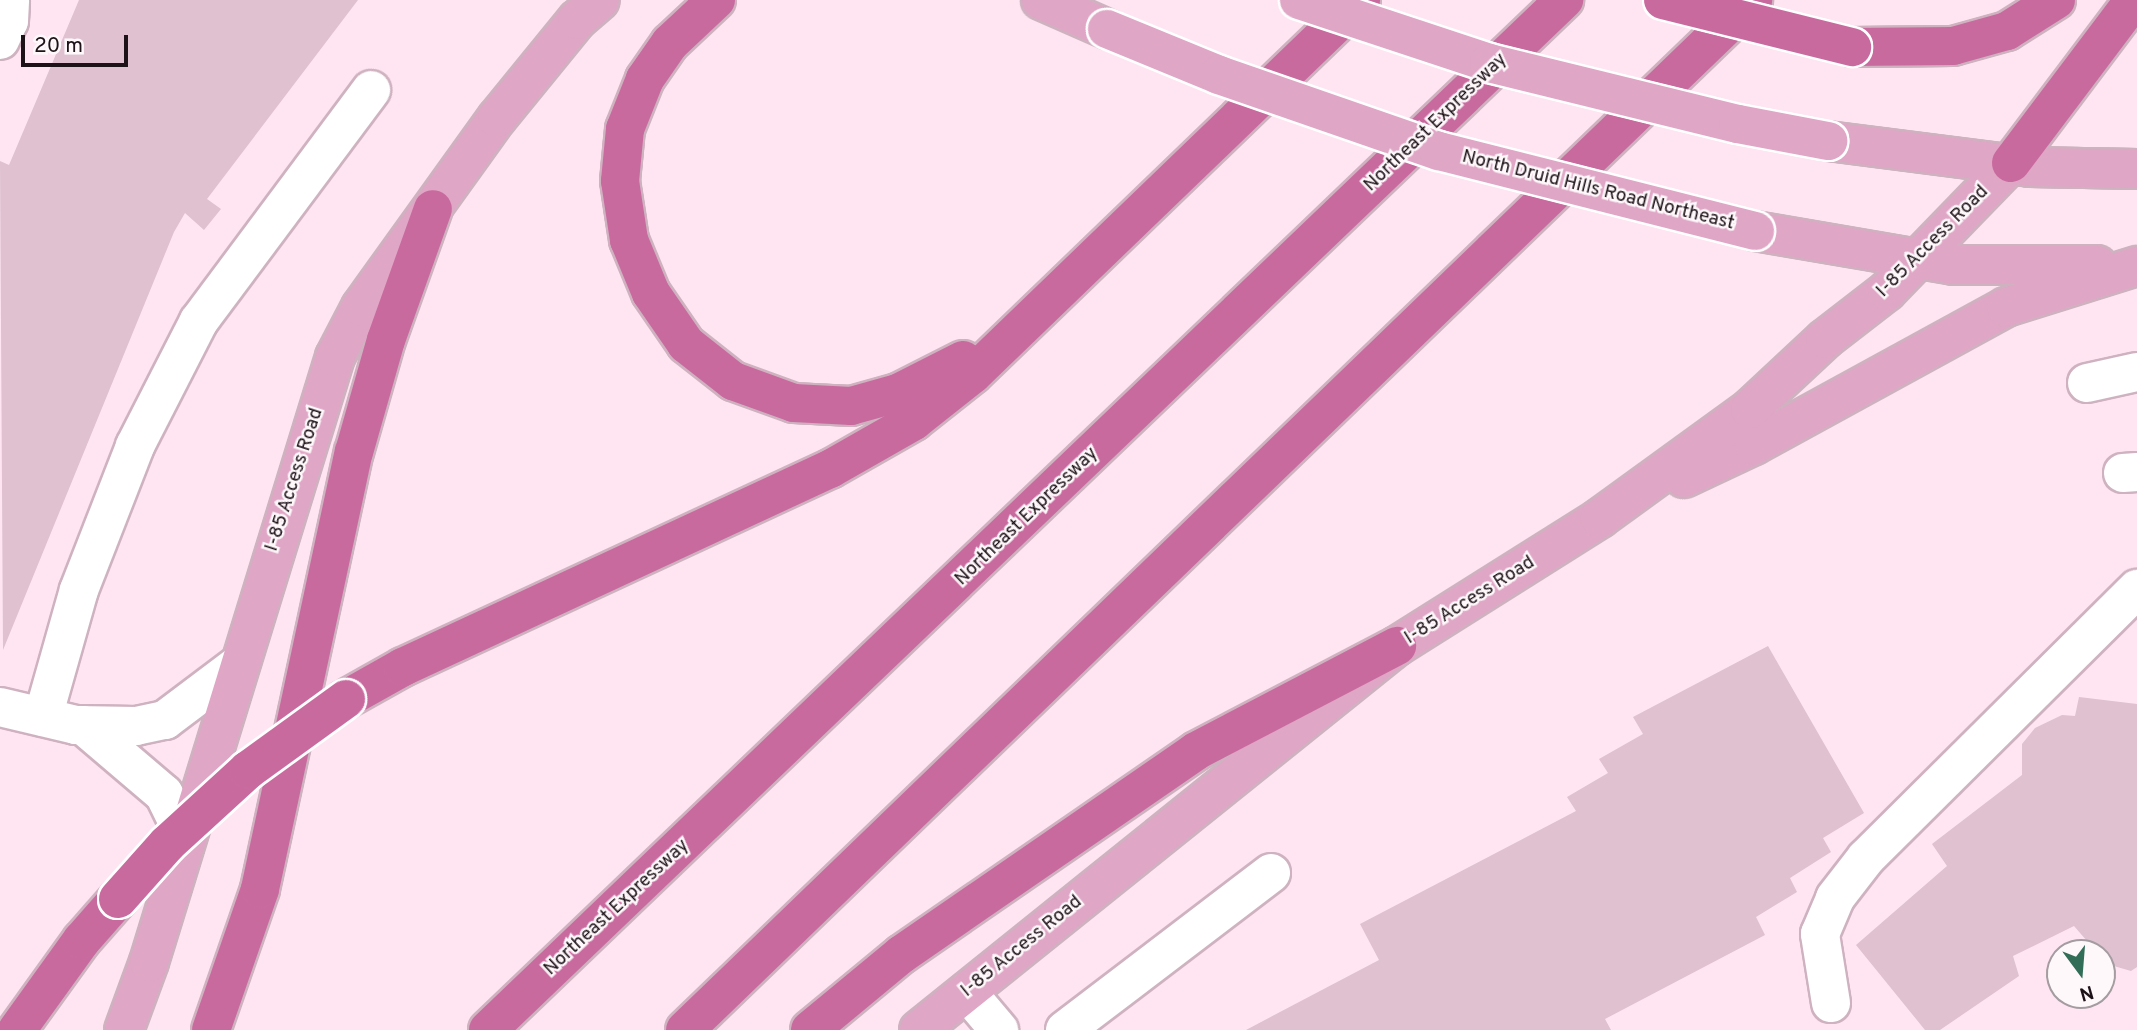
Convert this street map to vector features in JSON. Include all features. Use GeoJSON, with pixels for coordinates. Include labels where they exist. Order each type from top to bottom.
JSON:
{"type":"FeatureCollection","features":[{"type":"Feature","properties":{"kind":"highway"},"geometry":{"type":"LineString","coordinates":[[716,0],[670,43],[645,79],[625,129],[620,181],[629,240],[651,293],[686,344],[733,381],[794,403],[851,406],[898,393],[1018,325]]}},
{"type":"Feature","properties":{"kind":"highway"},"geometry":{"type":"LineString","coordinates":[[17,1030],[82,940],[167,844],[247,770],[346,699],[402,667],[830,469],[914,421],[972,374],[1018,325],[1361,0]]}},
{"type":"Feature","properties":{"kind":"highway","name":"Northeast Expressway"},"geometry":{"type":"LineString","coordinates":[[488,1030],[1564,0]]}},
{"type":"Feature","properties":{"kind":"highway"},"geometry":{"type":"LineString","coordinates":[[1663,0],[1852,47],[1953,46],[2007,31],[2056,0]]}},
{"type":"Feature","properties":{"kind":"highway"},"geometry":{"type":"LineString","coordinates":[[685,1030],[1753,0]]}},
{"type":"Feature","properties":{"kind":"highway"},"geometry":{"type":"LineString","coordinates":[[2011,163],[2134,7]]}},
{"type":"Feature","properties":{"kind":"highway"},"geometry":{"type":"LineString","coordinates":[[211,1030],[260,889],[354,452],[386,340],[433,209]]}},
{"type":"Feature","properties":{"kind":"highway"},"geometry":{"type":"LineString","coordinates":[[810,1030],[902,954],[1181,760],[1397,646]]}},
{"type":"Feature","properties":{"kind":"main road","name":"North Druid Hills Road Northeast"},"geometry":{"type":"LineString","coordinates":[[1041,0],[1219,75],[1438,151],[1755,231],[1953,265],[2137,266]]}},
{"type":"Feature","properties":{"kind":"main road"},"geometry":{"type":"LineString","coordinates":[[1299,0],[1489,64],[1738,124],[1828,142],[2011,163],[2137,169]]}},
{"type":"Feature","properties":{"kind":"main road","name":"I-85 Access Road"},"geometry":{"type":"LineString","coordinates":[[124,1030],[335,357],[361,307],[497,118],[588,7]]}},
{"type":"Feature","properties":{"kind":"main road","name":"I-85 Access Road"},"geometry":{"type":"LineString","coordinates":[[919,1030],[1397,646],[1600,518],[1750,409],[1919,260],[2011,163]]}},
{"type":"Feature","properties":{"kind":"main road"},"geometry":{"type":"LineString","coordinates":[[1600,518],[1754,445],[2006,307],[2137,266]]}},
{"type":"Feature","properties":{"kind":"main road"},"geometry":{"type":"LineString","coordinates":[[907,1030],[1168,812],[1178,795],[1181,760]]}},
{"type":"Feature","properties":{"kind":"lane"},"geometry":{"type":"LineString","coordinates":[[0,40],[9,21],[10,0]]}},
{"type":"Feature","properties":{"kind":"lane"},"geometry":{"type":"LineString","coordinates":[[43,718],[79,590],[135,446],[199,321],[371,90]]}},
{"type":"Feature","properties":{"kind":"lane"},"geometry":{"type":"LineString","coordinates":[[2087,383],[2137,372]]}},
{"type":"Feature","properties":{"kind":"lane"},"geometry":{"type":"LineString","coordinates":[[1831,1003],[1820,933],[1835,898],[1866,858],[2137,589]]}},
{"type":"Feature","properties":{"kind":"lane"},"geometry":{"type":"LineString","coordinates":[[0,707],[83,725],[136,726],[165,720],[238,665]]}},
{"type":"Feature","properties":{"kind":"lane"},"geometry":{"type":"LineString","coordinates":[[83,725],[164,794],[186,839]]}},
{"type":"Feature","properties":{"kind":"lane"},"geometry":{"type":"LineString","coordinates":[[1065,1030],[1270,873]]}},
{"type":"Feature","properties":{"kind":"lane"},"geometry":{"type":"LineString","coordinates":[[967,992],[999,1030]]}},
{"type":"Feature","properties":{"kind":"building"},"geometry":{"type":"Polygon","coordinates":[[[79,0],[358,0],[207,199],[221,209],[204,230],[185,213],[174,232],[3,650],[0,161],[9,165],[79,0]]]}},
{"type":"Feature","properties":{"kind":"building"},"geometry":{"type":"Polygon","coordinates":[[[1768,646],[1864,813],[1823,838],[1831,852],[1790,878],[1797,892],[1756,917],[1765,935],[1605,1019],[1611,1030],[1246,1030],[1379,960],[1360,924],[1576,811],[1567,797],[1608,773],[1599,759],[1643,734],[1633,717],[1768,646]]]}},
{"type":"Feature","properties":{"kind":"building"},"geometry":{"type":"Polygon","coordinates":[[[2079,697],[2137,704],[2137,967],[2131,971],[2116,967],[2116,939],[2085,939],[2074,926],[2013,956],[2019,976],[1940,1030],[1925,1030],[1856,945],[1947,866],[1932,844],[2022,775],[2022,744],[2035,728],[2062,715],[2075,716],[2079,697]]]}}]}
